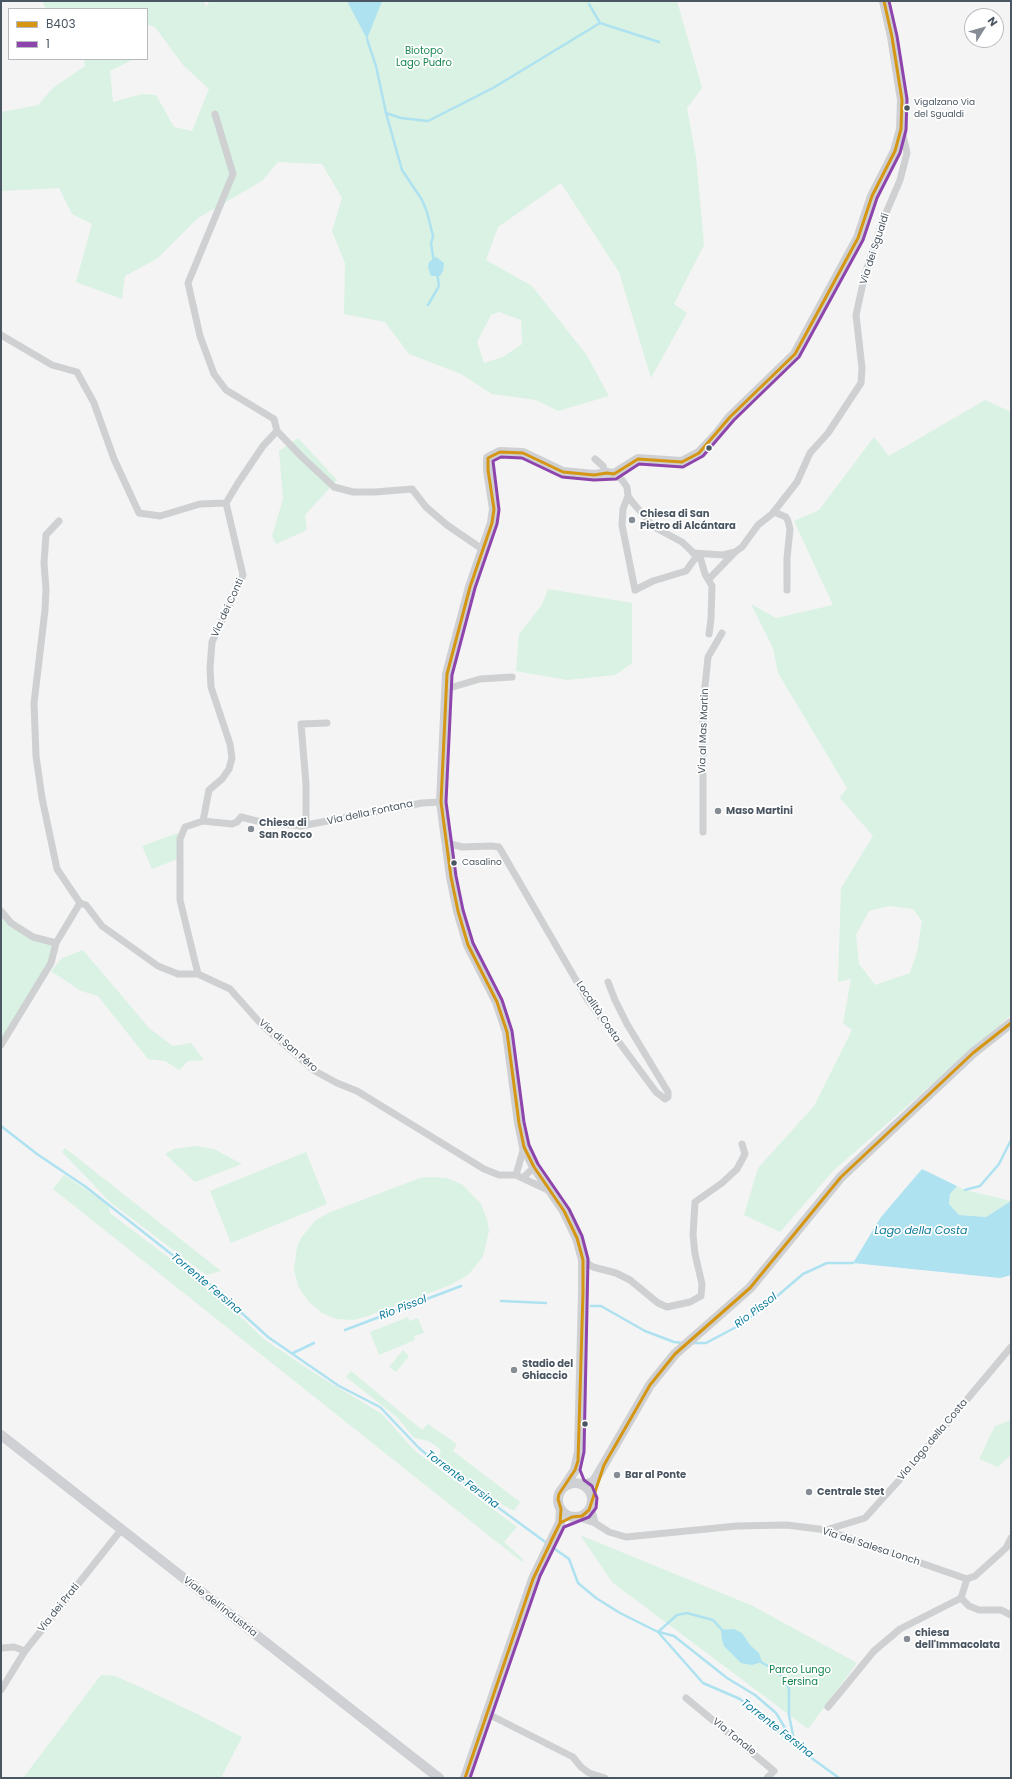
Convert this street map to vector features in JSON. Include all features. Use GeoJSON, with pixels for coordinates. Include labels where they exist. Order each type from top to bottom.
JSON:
{"type":"FeatureCollection","features":[{"type":"Feature","properties":{"kind":"street"},"geometry":{"type":"LineString","coordinates":[[456,1778],[464,1778],[535,1574],[560,1523],[561,1509],[558,1499],[559,1494],[575,1470],[579,1452],[581,1393],[583,1260],[578,1238],[564,1211],[534,1167],[524,1147],[519,1123],[508,1032],[497,1002],[468,945],[452,884],[441,802],[447,674],[470,587],[492,523],[494,509],[488,470],[488,458],[500,452],[523,453],[563,472],[594,475],[609,473],[638,459],[682,462],[699,453],[730,417],[795,354],[858,238],[872,196],[895,151],[901,129],[902,100],[892,36],[884,1]]}},
{"type":"Feature","properties":{"kind":"street"},"geometry":{"type":"LineString","coordinates":[[215,114],[233,174],[188,282],[193,312],[214,374],[226,390],[274,419],[277,431],[334,487],[353,492],[412,489],[426,507],[447,525],[482,549]]}},
{"type":"Feature","properties":{"kind":"street","name":"Via dei Sgualdi"},"geometry":{"type":"LineString","coordinates":[[709,579],[735,552],[742,547],[758,525],[774,512],[797,482],[810,453],[828,433],[861,383],[862,368],[856,315],[865,274],[883,220],[900,180],[907,153],[901,129]]}},
{"type":"Feature","properties":{"kind":"street"},"geometry":{"type":"LineString","coordinates":[[1,335],[52,365],[77,372],[94,403],[114,459],[139,513],[160,516],[200,504],[226,503],[263,446],[277,431]]}},
{"type":"Feature","properties":{"kind":"street"},"geometry":{"type":"LineString","coordinates":[[595,459],[609,473],[622,480],[627,487],[628,496],[623,509],[622,525],[635,590],[654,581],[686,571],[694,555]]}},
{"type":"Feature","properties":{"kind":"street"},"geometry":{"type":"LineString","coordinates":[[628,496],[654,527],[682,542],[701,560],[712,586],[713,595],[709,634]]}},
{"type":"Feature","properties":{"kind":"street","name":"Via dei Conti"},"geometry":{"type":"LineString","coordinates":[[203,821],[209,790],[222,779],[229,769],[232,758],[230,744],[211,687],[210,668],[212,642],[243,575],[226,503]]}},
{"type":"Feature","properties":{"kind":"street"},"geometry":{"type":"LineString","coordinates":[[774,512],[786,517],[790,529],[787,558],[787,590]]}},
{"type":"Feature","properties":{"kind":"street"},"geometry":{"type":"LineString","coordinates":[[59,521],[46,535],[44,563],[46,589],[34,703],[36,756],[42,798],[57,869],[80,903],[86,905],[102,926],[158,966],[178,974],[198,974]]}},
{"type":"Feature","properties":{"kind":"street"},"geometry":{"type":"LineString","coordinates":[[694,555],[723,555],[735,552]]}},
{"type":"Feature","properties":{"kind":"street","name":"Via al Mas Martin"},"geometry":{"type":"LineString","coordinates":[[703,832],[703,711],[705,686],[708,657],[722,633]]}},
{"type":"Feature","properties":{"kind":"street"},"geometry":{"type":"LineString","coordinates":[[446,689],[480,679],[512,677]]}},
{"type":"Feature","properties":{"kind":"street"},"geometry":{"type":"LineString","coordinates":[[306,825],[306,784],[301,724],[327,723]]}},
{"type":"Feature","properties":{"kind":"street","name":"Via della Fontana"},"geometry":{"type":"LineString","coordinates":[[198,974],[180,900],[180,839],[185,827],[203,821],[232,824],[237,822],[241,817],[257,821],[306,825],[422,802],[441,802]]}},
{"type":"Feature","properties":{"kind":"street","name":"Località Costa"},"geometry":{"type":"LineString","coordinates":[[447,842],[462,847],[499,847],[587,999],[656,1092],[665,1100],[668,1097],[668,1092],[628,1024],[615,1000],[608,982]]}},
{"type":"Feature","properties":{"kind":"street"},"geometry":{"type":"LineString","coordinates":[[1,1045],[51,963],[56,943],[80,903]]}},
{"type":"Feature","properties":{"kind":"street"},"geometry":{"type":"LineString","coordinates":[[1,911],[11,923],[33,937],[56,943]]}},
{"type":"Feature","properties":{"kind":"street","name":"Via di San Péro"},"geometry":{"type":"LineString","coordinates":[[198,974],[230,989],[262,1025],[315,1071],[337,1084],[357,1091],[484,1169],[500,1175],[520,1176]]}},
{"type":"Feature","properties":{"kind":"street"},"geometry":{"type":"LineString","coordinates":[[564,1487],[569,1484],[582,1485],[593,1482],[650,1385],[674,1354],[750,1288],[841,1177],[973,1053],[1011,1024]]}},
{"type":"Feature","properties":{"kind":"street"},"geometry":{"type":"LineString","coordinates":[[583,1260],[593,1267],[616,1273],[630,1280],[658,1304],[667,1307],[690,1302],[701,1296],[702,1284],[695,1254],[693,1234],[695,1202],[722,1183],[737,1169],[745,1154],[742,1144]]}},
{"type":"Feature","properties":{"kind":"street"},"geometry":{"type":"LineString","coordinates":[[520,1176],[524,1147]]}},
{"type":"Feature","properties":{"kind":"street"},"geometry":{"type":"LineString","coordinates":[[520,1176],[534,1167]]}},
{"type":"Feature","properties":{"kind":"street"},"geometry":{"type":"LineString","coordinates":[[520,1176],[550,1192]]}},
{"type":"Feature","properties":{"kind":"street","name":"Via Lago della Costa"},"geometry":{"type":"LineString","coordinates":[[826,1530],[865,1518],[902,1478],[1011,1347]]}},
{"type":"Feature","properties":{"kind":"street","name":"Viale dell'industria"},"geometry":{"type":"LineString","coordinates":[[1,1435],[439,1778]]}},
{"type":"Feature","properties":{"kind":"street"},"geometry":{"type":"LineString","coordinates":[[560,1523],[586,1513],[592,1502],[604,1465]]}},
{"type":"Feature","properties":{"kind":"street"},"geometry":{"type":"LineString","coordinates":[[575,1470],[576,1477],[590,1493],[595,1523]]}},
{"type":"Feature","properties":{"kind":"street"},"geometry":{"type":"LineString","coordinates":[[561,1509],[566,1514],[575,1517]]}},
{"type":"Feature","properties":{"kind":"street","name":"Via del Salesa Lonch"},"geometry":{"type":"LineString","coordinates":[[575,1517],[595,1523],[609,1532],[626,1537],[737,1526],[787,1525],[826,1530],[967,1580]]}},
{"type":"Feature","properties":{"kind":"street","name":"Via dei Prati"},"geometry":{"type":"LineString","coordinates":[[1,1690],[26,1650],[121,1530]]}},
{"type":"Feature","properties":{"kind":"street"},"geometry":{"type":"LineString","coordinates":[[828,1707],[874,1651],[900,1629],[961,1598],[967,1580],[975,1576],[1006,1548],[1011,1538]]}},
{"type":"Feature","properties":{"kind":"street"},"geometry":{"type":"LineString","coordinates":[[961,1598],[969,1606],[979,1610],[1001,1610],[1011,1615]]}},
{"type":"Feature","properties":{"kind":"street"},"geometry":{"type":"LineString","coordinates":[[1,1648],[14,1647],[26,1650]]}},
{"type":"Feature","properties":{"kind":"street","name":"Via Tonale"},"geometry":{"type":"LineString","coordinates":[[686,1698],[774,1771],[767,1778]]}},
{"type":"Feature","properties":{"kind":"street"},"geometry":{"type":"LineString","coordinates":[[486,1713],[573,1757],[580,1767],[589,1773],[605,1778]]}},
{"type":"Feature","properties":{"kind":"green space","name":"Biotopo Lago Pudro"},"geometry":{"type":"Polygon","coordinates":[[[42,1],[204,1],[206,7],[210,1],[677,1],[702,88],[687,108],[696,157],[704,245],[674,304],[687,313],[651,378],[619,272],[561,183],[498,227],[486,260],[532,286],[586,354],[609,396],[558,411],[536,400],[492,394],[461,374],[409,354],[385,322],[344,314],[345,263],[332,231],[342,198],[322,164],[278,162],[262,181],[198,218],[158,258],[125,276],[122,299],[76,282],[92,224],[72,214],[59,188],[1,191],[1,114],[2,112],[38,105],[53,88],[85,66],[84,60],[132,60],[110,71],[113,102],[142,94],[156,95],[174,127],[192,131],[209,89],[183,65],[155,27],[148,25],[148,8],[46,8],[42,1]],[[499,312],[491,315],[477,342],[484,363],[503,357],[522,344],[521,320],[499,312]]]}},
{"type":"Feature","properties":{"kind":"green space"},"geometry":{"type":"Polygon","coordinates":[[[985,400],[1011,412],[1011,1015],[833,1171],[780,1232],[744,1215],[758,1168],[814,1106],[852,1030],[843,1023],[851,979],[838,982],[841,888],[873,836],[840,798],[847,788],[778,673],[773,648],[751,604],[776,618],[833,605],[794,521],[819,510],[874,437],[889,456],[985,400]],[[889,906],[869,911],[856,935],[859,964],[875,985],[910,973],[917,952],[922,921],[913,909],[889,906]]]}},
{"type":"Feature","properties":{"kind":"green space"},"geometry":{"type":"Polygon","coordinates":[[[298,438],[337,480],[305,515],[307,530],[276,544],[272,536],[283,499],[279,451],[298,438]]]}},
{"type":"Feature","properties":{"kind":"green space"},"geometry":{"type":"Polygon","coordinates":[[[548,589],[632,603],[632,663],[615,675],[567,680],[516,671],[519,634],[542,605],[548,589]]]}},
{"type":"Feature","properties":{"kind":"green space"},"geometry":{"type":"Polygon","coordinates":[[[178,833],[180,858],[152,869],[142,846],[178,833]]]}},
{"type":"Feature","properties":{"kind":"green space"},"geometry":{"type":"Polygon","coordinates":[[[1,914],[10,927],[32,938],[54,944],[50,963],[1,1041],[1,914]]]}},
{"type":"Feature","properties":{"kind":"green space"},"geometry":{"type":"Polygon","coordinates":[[[83,950],[149,1028],[173,1046],[191,1043],[204,1060],[188,1061],[179,1070],[165,1061],[148,1059],[98,996],[81,991],[51,971],[62,958],[83,950]]]}},
{"type":"Feature","properties":{"kind":"green space"},"geometry":{"type":"Polygon","coordinates":[[[195,1146],[214,1149],[242,1164],[195,1182],[165,1154],[174,1149],[195,1146]]]}},
{"type":"Feature","properties":{"kind":"green space"},"geometry":{"type":"Polygon","coordinates":[[[65,1148],[221,1271],[206,1275],[110,1202],[62,1152],[65,1148]]]}},
{"type":"Feature","properties":{"kind":"green space"},"geometry":{"type":"Polygon","coordinates":[[[306,1152],[327,1204],[231,1243],[210,1191],[306,1152]]]}},
{"type":"Feature","properties":{"kind":"green space"},"geometry":{"type":"Polygon","coordinates":[[[64,1175],[108,1204],[110,1213],[215,1293],[265,1340],[319,1376],[382,1414],[415,1451],[517,1527],[504,1542],[523,1559],[522,1562],[53,1189],[64,1175]]]}},
{"type":"Feature","properties":{"kind":"green space"},"geometry":{"type":"Polygon","coordinates":[[[420,1178],[447,1178],[463,1185],[481,1204],[487,1219],[489,1231],[483,1257],[468,1275],[448,1286],[365,1317],[353,1320],[336,1319],[322,1313],[308,1301],[298,1286],[294,1269],[297,1247],[301,1238],[315,1221],[328,1213],[420,1178]]]}},
{"type":"Feature","properties":{"kind":"green space"},"geometry":{"type":"Polygon","coordinates":[[[957,1186],[965,1190],[1011,1201],[986,1217],[959,1215],[949,1204],[950,1194],[957,1186]]]}},
{"type":"Feature","properties":{"kind":"green space"},"geometry":{"type":"Polygon","coordinates":[[[408,1317],[409,1321],[418,1318],[424,1333],[414,1336],[415,1340],[379,1355],[370,1332],[408,1317]]]}},
{"type":"Feature","properties":{"kind":"green space"},"geometry":{"type":"Polygon","coordinates":[[[403,1350],[409,1356],[396,1372],[389,1367],[403,1350]]]}},
{"type":"Feature","properties":{"kind":"green space"},"geometry":{"type":"Polygon","coordinates":[[[351,1371],[422,1430],[428,1424],[457,1444],[453,1451],[520,1502],[514,1511],[492,1499],[439,1458],[441,1450],[429,1441],[414,1438],[398,1418],[346,1377],[351,1371]]]}},
{"type":"Feature","properties":{"kind":"green space"},"geometry":{"type":"Polygon","coordinates":[[[1011,1420],[1011,1455],[998,1467],[979,1459],[995,1426],[1011,1420]]]}},
{"type":"Feature","properties":{"kind":"green space","name":"Parco Lungo Fersina"},"geometry":{"type":"Polygon","coordinates":[[[580,1535],[753,1606],[857,1663],[808,1729],[612,1582],[580,1535]]]}},
{"type":"Feature","properties":{"kind":"green space"},"geometry":{"type":"Polygon","coordinates":[[[101,1675],[115,1676],[195,1713],[242,1737],[221,1778],[23,1778],[101,1675]]]}},
{"type":"Feature","properties":{"kind":"water"},"geometry":{"type":"Polygon","coordinates":[[[347,1],[382,1],[367,39],[347,1]]]}},
{"type":"Feature","properties":{"kind":"water"},"geometry":{"type":"Polygon","coordinates":[[[436,257],[444,263],[443,271],[440,276],[431,276],[428,267],[429,262],[436,257]]]}},
{"type":"Feature","properties":{"kind":"water","name":"Lago della Costa"},"geometry":{"type":"Polygon","coordinates":[[[922,1169],[957,1186],[950,1194],[949,1204],[959,1215],[986,1217],[1011,1201],[1011,1275],[1000,1278],[853,1263],[881,1217],[922,1169]]]}},
{"type":"Feature","properties":{"kind":"water"},"geometry":{"type":"Polygon","coordinates":[[[734,1629],[742,1633],[750,1645],[759,1653],[762,1662],[752,1665],[741,1663],[724,1646],[721,1630],[734,1629]]]}},
{"type":"Feature","properties":{"kind":"waterway"},"geometry":{"type":"LineString","coordinates":[[589,4],[600,23],[659,42]]}},
{"type":"Feature","properties":{"kind":"waterway"},"geometry":{"type":"LineString","coordinates":[[386,113],[401,118],[428,121],[493,88],[600,23]]}},
{"type":"Feature","properties":{"kind":"waterway"},"geometry":{"type":"LineString","coordinates":[[367,39],[376,66],[386,113],[402,170],[422,200],[427,212],[433,236],[431,244],[434,262]]}},
{"type":"Feature","properties":{"kind":"waterway"},"geometry":{"type":"LineString","coordinates":[[428,305],[439,286],[437,273]]}},
{"type":"Feature","properties":{"kind":"waterway","name":"Torrente Fersina"},"geometry":{"type":"LineString","coordinates":[[1,1126],[37,1154],[86,1187],[212,1286],[268,1337],[339,1386],[380,1407],[419,1448],[432,1459],[548,1544]]}},
{"type":"Feature","properties":{"kind":"waterway"},"geometry":{"type":"LineString","coordinates":[[965,1190],[980,1186],[999,1164],[1011,1140]]}},
{"type":"Feature","properties":{"kind":"waterway","name":"Rio Pissol"},"geometry":{"type":"LineString","coordinates":[[692,1343],[706,1343],[740,1325],[762,1309],[803,1274],[827,1263],[853,1263]]}},
{"type":"Feature","properties":{"kind":"waterway","name":"Rio Pissol"},"geometry":{"type":"LineString","coordinates":[[345,1330],[461,1286]]}},
{"type":"Feature","properties":{"kind":"waterway","name":"Rio Pissol"},"geometry":{"type":"LineString","coordinates":[[501,1301],[546,1303]]}},
{"type":"Feature","properties":{"kind":"waterway","name":"Rio Pissol"},"geometry":{"type":"LineString","coordinates":[[591,1306],[601,1306],[645,1331],[674,1342],[683,1343]]}},
{"type":"Feature","properties":{"kind":"waterway","name":"Rio Pissol"},"geometry":{"type":"LineString","coordinates":[[293,1353],[314,1343]]}},
{"type":"Feature","properties":{"kind":"waterway","name":"Torrente Fersina"},"geometry":{"type":"LineString","coordinates":[[552,1547],[569,1559],[578,1583],[596,1598],[620,1613],[658,1632],[703,1683],[740,1699],[795,1746],[839,1778]]}},
{"type":"Feature","properties":{"kind":"waterway"},"geometry":{"type":"LineString","coordinates":[[658,1632],[677,1615],[687,1613],[713,1620],[723,1631]]}},
{"type":"Feature","properties":{"kind":"waterway"},"geometry":{"type":"LineString","coordinates":[[659,1632],[674,1636],[727,1678],[755,1695],[776,1713],[794,1743]]}},
{"type":"Feature","properties":{"kind":"waterway"},"geometry":{"type":"LineString","coordinates":[[759,1661],[775,1670],[784,1678],[789,1689],[789,1715],[795,1745]]}},
{"type":"Feature","properties":{"kind":"transit line","name":"B403"},"geometry":{"type":"LineString","coordinates":[[465,1778],[533,1579],[560,1523],[561,1509],[558,1499],[559,1494],[575,1470],[578,1461],[583,1292],[583,1260],[577,1238],[564,1211],[534,1167],[524,1147],[519,1123],[507,1032],[497,1002],[468,945],[458,911],[451,877],[441,802],[447,674],[470,587],[492,523],[494,509],[488,470],[488,458],[500,452],[523,453],[563,472],[594,475],[607,473],[614,474],[638,459],[682,462],[699,453],[730,417],[795,354],[858,238],[872,196],[895,151],[901,129],[902,100],[892,37],[884,1]]}},
{"type":"Feature","properties":{"kind":"transit line","name":"1"},"geometry":{"type":"LineString","coordinates":[[470,1778],[540,1576],[564,1527],[589,1517],[596,1508],[597,1498],[592,1486],[584,1480],[580,1470],[584,1452],[588,1259],[582,1236],[569,1209],[538,1164],[529,1145],[524,1122],[512,1031],[502,1000],[473,943],[463,910],[456,876],[446,802],[452,675],[475,588],[497,524],[499,510],[493,461],[501,457],[522,458],[562,477],[594,480],[616,479],[639,464],[683,467],[703,456],[734,420],[799,357],[863,240],[877,198],[900,153],[906,130],[907,99],[897,36],[889,1]]}},
{"type":"Feature","properties":{"kind":"transit line","name":"B403"},"geometry":{"type":"LineString","coordinates":[[551,1541],[560,1523],[572,1517],[582,1516],[589,1510],[604,1465],[650,1385],[675,1354],[750,1288],[841,1177],[973,1053],[1011,1023]]}},
{"type":"Feature","properties":{"kind":"place","name":"Vigalzano Via del Sgualdi"},"geometry":{"type":"Point","coordinates":[907,108]}},
{"type":"Feature","properties":{"kind":"place","name":"Chiesa di San Pietro di Alcántara"},"geometry":{"type":"Point","coordinates":[632,520]}},
{"type":"Feature","properties":{"kind":"place","name":"Maso Martini"},"geometry":{"type":"Point","coordinates":[718,811]}},
{"type":"Feature","properties":{"kind":"place","name":"Chiesa di San Rocco"},"geometry":{"type":"Point","coordinates":[251,829]}},
{"type":"Feature","properties":{"kind":"place","name":"Casalino"},"geometry":{"type":"Point","coordinates":[454,863]}},
{"type":"Feature","properties":{"kind":"place","name":"Stadio del Ghiaccio"},"geometry":{"type":"Point","coordinates":[514,1370]}},
{"type":"Feature","properties":{"kind":"place","name":"Bar al Ponte"},"geometry":{"type":"Point","coordinates":[617,1475]}},
{"type":"Feature","properties":{"kind":"place","name":"Centrale Stet"},"geometry":{"type":"Point","coordinates":[809,1492]}},
{"type":"Feature","properties":{"kind":"place","name":"chiesa dell'Immacolata"},"geometry":{"type":"Point","coordinates":[907,1639]}}]}
